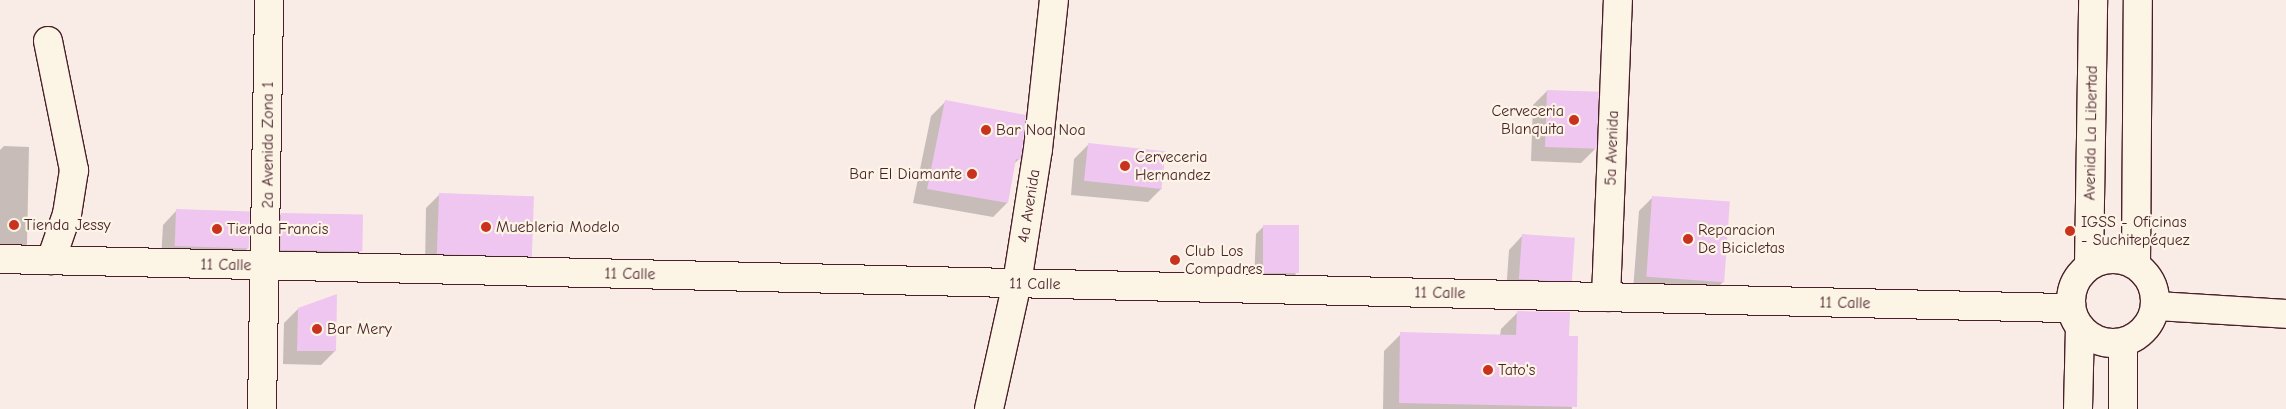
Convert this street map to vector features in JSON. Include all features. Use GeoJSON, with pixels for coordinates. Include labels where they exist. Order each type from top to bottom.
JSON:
{"type":"FeatureCollection","features":[{"type":"Feature","properties":{"kind":"street","name":"2a Avenida Zona 1"},"geometry":{"type":"LineString","coordinates":[[262,409],[267,266],[269,0]]}},
{"type":"Feature","properties":{"kind":"street","name":"4a Avenida"},"geometry":{"type":"LineString","coordinates":[[989,409],[1016,283],[1038,149],[1054,0]]}},
{"type":"Feature","properties":{"kind":"street","name":"5a Avenida"},"geometry":{"type":"LineString","coordinates":[[1606,297],[1618,0]]}},
{"type":"Feature","properties":{"kind":"street","name":"Avenida La Libertad"},"geometry":{"type":"LineString","coordinates":[[2089,265],[2093,0]]}},
{"type":"Feature","properties":{"kind":"street"},"geometry":{"type":"LineString","coordinates":[[2136,264],[2138,0]]}},
{"type":"Feature","properties":{"kind":"street"},"geometry":{"type":"LineString","coordinates":[[48,41],[74,170],[67,214],[51,260]]}},
{"type":"Feature","properties":{"kind":"street"},"geometry":{"type":"LineString","coordinates":[[2076,319],[2100,343],[2123,343],[2146,330],[2157,306],[2153,282],[2136,264],[2113,257],[2089,265],[2073,284],[2076,319],[2078,409]]}},
{"type":"Feature","properties":{"kind":"street","name":"11 Calle"},"geometry":{"type":"LineString","coordinates":[[0,259],[1606,297],[2076,319]]}},
{"type":"Feature","properties":{"kind":"street"},"geometry":{"type":"LineString","coordinates":[[2157,306],[2286,314]]}},
{"type":"Feature","properties":{"kind":"street"},"geometry":{"type":"LineString","coordinates":[[2123,343],[2123,409]]}},
{"type":"Feature","properties":{"kind":"building","name":"Cerveceria Blanquita"},"geometry":{"type":"Polygon","coordinates":[[[1547,90],[1599,92],[1597,149],[1545,147],[1547,90]]]}},
{"type":"Feature","properties":{"kind":"building"},"geometry":{"type":"Polygon","coordinates":[[[945,100],[1026,115],[1021,160],[1016,159],[1008,203],[927,189],[945,100]]]}},
{"type":"Feature","properties":{"kind":"building","name":"Cerveceria Hernandez"},"geometry":{"type":"Polygon","coordinates":[[[1088,143],[1166,151],[1162,189],[1084,181],[1088,143]]]}},
{"type":"Feature","properties":{"kind":"building","name":"Muebleria Modelo"},"geometry":{"type":"Polygon","coordinates":[[[439,193],[534,196],[532,257],[437,254],[439,193]]]}},
{"type":"Feature","properties":{"kind":"building","name":"Reparacion De Bicicletas"},"geometry":{"type":"Polygon","coordinates":[[[1652,196],[1730,201],[1724,282],[1646,277],[1652,196]]]}},
{"type":"Feature","properties":{"kind":"building","name":"Tienda Francis"},"geometry":{"type":"Polygon","coordinates":[[[176,209],[250,212],[249,249],[175,246],[176,209]]]}},
{"type":"Feature","properties":{"kind":"building"},"geometry":{"type":"Polygon","coordinates":[[[281,213],[363,214],[362,251],[280,250],[281,213]]]}},
{"type":"Feature","properties":{"kind":"building"},"geometry":{"type":"Polygon","coordinates":[[[1263,225],[1299,225],[1299,273],[1263,273],[1263,225]]]}},
{"type":"Feature","properties":{"kind":"building"},"geometry":{"type":"Polygon","coordinates":[[[1522,234],[1575,238],[1572,283],[1519,279],[1522,234]]]}},
{"type":"Feature","properties":{"kind":"building","name":"Bar Mery"},"geometry":{"type":"Polygon","coordinates":[[[337,294],[336,351],[297,351],[298,308],[337,294]]]}},
{"type":"Feature","properties":{"kind":"building","name":"Tato's"},"geometry":{"type":"Polygon","coordinates":[[[1517,311],[1570,312],[1569,336],[1578,336],[1577,407],[1399,403],[1400,332],[1516,335],[1517,311]]]}},
{"type":"Feature","properties":{"kind":"place","name":"Cerveceria Blanquita"},"geometry":{"type":"Point","coordinates":[1574,120]}},
{"type":"Feature","properties":{"kind":"place","name":"Bar Noa Noa"},"geometry":{"type":"Point","coordinates":[986,130]}},
{"type":"Feature","properties":{"kind":"place","name":"Cerveceria Hernandez"},"geometry":{"type":"Point","coordinates":[1125,166]}},
{"type":"Feature","properties":{"kind":"place","name":"Bar El Diamante"},"geometry":{"type":"Point","coordinates":[972,174]}},
{"type":"Feature","properties":{"kind":"place","name":"Tienda Jessy"},"geometry":{"type":"Point","coordinates":[14,225]}},
{"type":"Feature","properties":{"kind":"place","name":"Muebleria Modelo"},"geometry":{"type":"Point","coordinates":[486,227]}},
{"type":"Feature","properties":{"kind":"place","name":"Tienda Francis"},"geometry":{"type":"Point","coordinates":[217,229]}},
{"type":"Feature","properties":{"kind":"place","name":"IGSS - Oficinas - Suchitepéquez"},"geometry":{"type":"Point","coordinates":[2070,231]}},
{"type":"Feature","properties":{"kind":"place","name":"Reparacion De Bicicletas"},"geometry":{"type":"Point","coordinates":[1688,239]}},
{"type":"Feature","properties":{"kind":"place","name":"Club Los Compadres"},"geometry":{"type":"Point","coordinates":[1175,260]}},
{"type":"Feature","properties":{"kind":"place","name":"Bar Mery"},"geometry":{"type":"Point","coordinates":[317,329]}},
{"type":"Feature","properties":{"kind":"place","name":"Tato's"},"geometry":{"type":"Point","coordinates":[1488,370]}}]}
